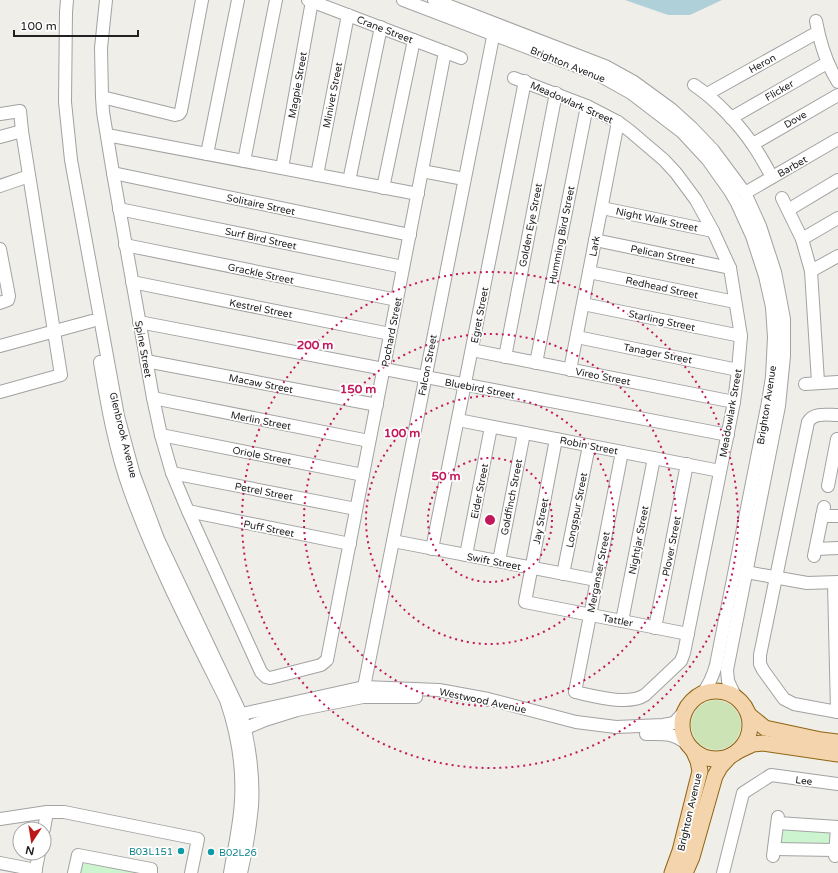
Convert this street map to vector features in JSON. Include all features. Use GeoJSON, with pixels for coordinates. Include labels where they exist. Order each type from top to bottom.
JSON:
{"type":"FeatureCollection","features":[{"type":"Feature","properties":{"kind":"main road"},"geometry":{"type":"LineString","coordinates":[[734,753],[745,743],[749,734],[749,715],[746,709],[736,698],[728,693],[720,691],[711,691],[693,699],[684,712],[681,722],[682,733],[689,746],[701,756],[711,759],[721,759],[734,753],[753,744],[763,742],[838,754]]}},
{"type":"Feature","properties":{"kind":"main road"},"geometry":{"type":"LineString","coordinates":[[749,715],[765,728],[838,742]]}},
{"type":"Feature","properties":{"kind":"main road","name":"Brighton Avenue"},"geometry":{"type":"LineString","coordinates":[[672,873],[680,851],[700,771],[698,761],[689,746]]}},
{"type":"Feature","properties":{"kind":"main road","name":"Brighton Avenue"},"geometry":{"type":"LineString","coordinates":[[685,873],[692,857],[712,784],[720,767],[734,753]]}},
{"type":"Feature","properties":{"kind":"street","name":"Glenbrook Avenue"},"geometry":{"type":"LineString","coordinates":[[59,0],[58,100],[63,153],[109,416],[116,445],[130,491],[150,543],[223,694],[236,715]]}},
{"type":"Feature","properties":{"kind":"street","name":"Glenbrook Avenue"},"geometry":{"type":"LineString","coordinates":[[67,0],[65,102],[71,160],[117,408],[126,449],[141,495],[158,539],[236,715],[251,775],[252,805],[241,873]]}},
{"type":"Feature","properties":{"kind":"street","name":"Spine Street"},"geometry":{"type":"LineString","coordinates":[[106,0],[101,48],[102,97],[107,135],[152,398],[172,473],[261,672],[266,677],[275,678],[321,665],[327,660]]}},
{"type":"Feature","properties":{"kind":"street"},"geometry":{"type":"LineString","coordinates":[[102,97],[176,115],[179,114],[181,111],[202,0]]}},
{"type":"Feature","properties":{"kind":"street"},"geometry":{"type":"LineString","coordinates":[[207,154],[238,0]]}},
{"type":"Feature","properties":{"kind":"street"},"geometry":{"type":"LineString","coordinates":[[244,161],[276,0]]}},
{"type":"Feature","properties":{"kind":"street","name":"Brighton Avenue"},"geometry":{"type":"LineString","coordinates":[[402,0],[605,66],[634,82],[671,109],[692,128],[713,150],[745,193],[760,226],[775,272],[785,336],[779,406],[727,670],[728,681],[736,698]]}},
{"type":"Feature","properties":{"kind":"street","name":"Brighton Avenue"},"geometry":{"type":"LineString","coordinates":[[434,0],[494,29],[597,74],[631,93],[682,132],[708,160],[730,191],[752,236],[759,255],[772,307],[774,337],[771,384],[716,665],[708,686],[702,694]]}},
{"type":"Feature","properties":{"kind":"street","name":"Crane Street"},"geometry":{"type":"LineString","coordinates":[[310,1],[461,58]]}},
{"type":"Feature","properties":{"kind":"street","name":"Magpie Street"},"geometry":{"type":"LineString","coordinates":[[282,168],[310,1]]}},
{"type":"Feature","properties":{"kind":"street","name":"Minivet Street"},"geometry":{"type":"LineString","coordinates":[[317,175],[348,15]]}},
{"type":"Feature","properties":{"kind":"street","name":"Heron"},"geometry":{"type":"LineString","coordinates":[[707,94],[817,26],[827,63]]}},
{"type":"Feature","properties":{"kind":"street"},"geometry":{"type":"LineString","coordinates":[[349,181],[381,27]]}},
{"type":"Feature","properties":{"kind":"street","name":"Falcon Street"},"geometry":{"type":"LineString","coordinates":[[363,692],[494,29]]}},
{"type":"Feature","properties":{"kind":"street"},"geometry":{"type":"LineString","coordinates":[[383,188],[414,40]]}},
{"type":"Feature","properties":{"kind":"street","name":"Pochard Street"},"geometry":{"type":"LineString","coordinates":[[327,660],[445,52]]}},
{"type":"Feature","properties":{"kind":"street"},"geometry":{"type":"LineString","coordinates":[[827,63],[838,82]]}},
{"type":"Feature","properties":{"kind":"street","name":"Flicker"},"geometry":{"type":"LineString","coordinates":[[731,118],[827,63]]}},
{"type":"Feature","properties":{"kind":"street","name":"Meadowlark Street"},"geometry":{"type":"LineString","coordinates":[[520,80],[587,106],[618,122],[652,148],[676,173],[696,200],[713,230],[730,268],[741,336],[734,402],[728,435],[688,634],[681,661],[640,698],[619,700],[575,692]]}},
{"type":"Feature","properties":{"kind":"street","name":"Egret Street"},"geometry":{"type":"LineString","coordinates":[[432,548],[472,350],[520,80]]}},
{"type":"Feature","properties":{"kind":"street"},"geometry":{"type":"LineString","coordinates":[[694,85],[707,94],[731,118],[753,144],[772,177]]}},
{"type":"Feature","properties":{"kind":"street","name":"Golden Eye Street"},"geometry":{"type":"LineString","coordinates":[[505,356],[556,93]]}},
{"type":"Feature","properties":{"kind":"street","name":"Dove"},"geometry":{"type":"LineString","coordinates":[[753,144],[838,95]]}},
{"type":"Feature","properties":{"kind":"street","name":"Humming Bird Street"},"geometry":{"type":"LineString","coordinates":[[536,363],[587,106]]}},
{"type":"Feature","properties":{"kind":"street"},"geometry":{"type":"LineString","coordinates":[[0,114],[20,111],[61,375],[0,392]]}},
{"type":"Feature","properties":{"kind":"street","name":"Lark"},"geometry":{"type":"LineString","coordinates":[[570,370],[618,122]]}},
{"type":"Feature","properties":{"kind":"street"},"geometry":{"type":"LineString","coordinates":[[0,137],[22,131]]}},
{"type":"Feature","properties":{"kind":"street"},"geometry":{"type":"LineString","coordinates":[[107,135],[418,194]]}},
{"type":"Feature","properties":{"kind":"street","name":"Barbet"},"geometry":{"type":"LineString","coordinates":[[745,193],[838,139]]}},
{"type":"Feature","properties":{"kind":"street"},"geometry":{"type":"LineString","coordinates":[[422,171],[464,179]]}},
{"type":"Feature","properties":{"kind":"street","name":"Solitaire Street"},"geometry":{"type":"LineString","coordinates":[[113,173],[410,235]]}},
{"type":"Feature","properties":{"kind":"street"},"geometry":{"type":"LineString","coordinates":[[0,186],[29,176]]}},
{"type":"Feature","properties":{"kind":"street"},"geometry":{"type":"LineString","coordinates":[[788,210],[838,180]]}},
{"type":"Feature","properties":{"kind":"street"},"geometry":{"type":"LineString","coordinates":[[782,198],[802,239],[811,271],[818,382]]}},
{"type":"Feature","properties":{"kind":"street","name":"Night Walk Street"},"geometry":{"type":"LineString","coordinates":[[602,208],[713,230]]}},
{"type":"Feature","properties":{"kind":"street","name":"Surf Bird Street"},"geometry":{"type":"LineString","coordinates":[[119,209],[403,267]]}},
{"type":"Feature","properties":{"kind":"street"},"geometry":{"type":"LineString","coordinates":[[802,239],[838,218]]}},
{"type":"Feature","properties":{"kind":"street","name":"Pelican Street"},"geometry":{"type":"LineString","coordinates":[[595,240],[730,268]]}},
{"type":"Feature","properties":{"kind":"street","name":"Grackle Street"},"geometry":{"type":"LineString","coordinates":[[125,245],[397,300]]}},
{"type":"Feature","properties":{"kind":"street"},"geometry":{"type":"LineString","coordinates":[[0,249],[9,296],[6,302],[0,304]]}},
{"type":"Feature","properties":{"kind":"street"},"geometry":{"type":"LineString","coordinates":[[811,271],[838,256]]}},
{"type":"Feature","properties":{"kind":"street","name":"Redhead Street"},"geometry":{"type":"LineString","coordinates":[[589,272],[735,302]]}},
{"type":"Feature","properties":{"kind":"street","name":"Kestrel Street"},"geometry":{"type":"LineString","coordinates":[[132,282],[390,334]]}},
{"type":"Feature","properties":{"kind":"street","name":"Starling Street"},"geometry":{"type":"LineString","coordinates":[[583,304],[741,336]]}},
{"type":"Feature","properties":{"kind":"street"},"geometry":{"type":"LineString","coordinates":[[1,342],[54,332],[92,321]]}},
{"type":"Feature","properties":{"kind":"street","name":"Bluebird Street"},"geometry":{"type":"LineString","coordinates":[[139,322],[728,435]]}},
{"type":"Feature","properties":{"kind":"street","name":"Tanager Street"},"geometry":{"type":"LineString","coordinates":[[577,337],[738,370]]}},
{"type":"Feature","properties":{"kind":"street","name":"Vireo Street"},"geometry":{"type":"LineString","coordinates":[[472,350],[734,402]]}},
{"type":"Feature","properties":{"kind":"street","name":"Macaw Street"},"geometry":{"type":"LineString","coordinates":[[146,361],[377,405]]}},
{"type":"Feature","properties":{"kind":"street"},"geometry":{"type":"LineString","coordinates":[[805,384],[818,382],[838,382]]}},
{"type":"Feature","properties":{"kind":"street","name":"Merlin Street"},"geometry":{"type":"LineString","coordinates":[[152,398],[370,441]]}},
{"type":"Feature","properties":{"kind":"street"},"geometry":{"type":"LineString","coordinates":[[746,572],[777,578],[807,583],[836,583],[838,712],[794,704],[784,699],[760,664],[760,655],[777,578],[808,422],[811,418],[816,416],[838,415]]}},
{"type":"Feature","properties":{"kind":"street","name":"Robin Street"},"geometry":{"type":"LineString","coordinates":[[458,420],[720,470]]}},
{"type":"Feature","properties":{"kind":"street","name":"Eider Street"},"geometry":{"type":"LineString","coordinates":[[466,555],[491,427]]}},
{"type":"Feature","properties":{"kind":"street","name":"Goldfinch Street"},"geometry":{"type":"LineString","coordinates":[[499,562],[524,433]]}},
{"type":"Feature","properties":{"kind":"street","name":"Oriole Street"},"geometry":{"type":"LineString","coordinates":[[161,435],[363,475]]}},
{"type":"Feature","properties":{"kind":"street","name":"Jay Street"},"geometry":{"type":"LineString","coordinates":[[525,602],[556,439]]}},
{"type":"Feature","properties":{"kind":"street","name":"Longspur Street"},"geometry":{"type":"LineString","coordinates":[[563,574],[589,446]]}},
{"type":"Feature","properties":{"kind":"street"},"geometry":{"type":"LineString","coordinates":[[832,483],[837,446]]}},
{"type":"Feature","properties":{"kind":"street","name":"Merganser Street"},"geometry":{"type":"LineString","coordinates":[[575,692],[622,452]]}},
{"type":"Feature","properties":{"kind":"street","name":"Nightjar Street"},"geometry":{"type":"LineString","coordinates":[[622,621],[654,458]]}},
{"type":"Feature","properties":{"kind":"street","name":"Plover Street"},"geometry":{"type":"LineString","coordinates":[[655,628],[687,464]]}},
{"type":"Feature","properties":{"kind":"street","name":"Petrel Street"},"geometry":{"type":"LineString","coordinates":[[172,473],[356,509]]}},
{"type":"Feature","properties":{"kind":"street","name":"Puff Street"},"geometry":{"type":"LineString","coordinates":[[188,511],[350,544]]}},
{"type":"Feature","properties":{"kind":"street"},"geometry":{"type":"LineString","coordinates":[[838,516],[823,511],[815,553],[838,548]]}},
{"type":"Feature","properties":{"kind":"street","name":"Swift Street"},"geometry":{"type":"LineString","coordinates":[[392,541],[596,580]]}},
{"type":"Feature","properties":{"kind":"street","name":"Tattler"},"geometry":{"type":"LineString","coordinates":[[525,602],[688,634]]}},
{"type":"Feature","properties":{"kind":"street","name":"Westwood Avenue"},"geometry":{"type":"LineString","coordinates":[[236,715],[363,692],[440,690],[488,699],[576,722],[616,727],[663,725],[674,723],[684,712]]}},
{"type":"Feature","properties":{"kind":"street","name":"Westwood Avenue"},"geometry":{"type":"LineString","coordinates":[[240,731],[257,723],[290,712],[363,692],[439,697],[480,705],[549,724],[587,732],[616,735],[668,734],[678,736],[689,746]]}},
{"type":"Feature","properties":{"kind":"street","name":"Glenbrook Avenue"},"geometry":{"type":"LineString","coordinates":[[230,873],[242,798],[240,731]]}},
{"type":"Feature","properties":{"kind":"street","name":"Lee"},"geometry":{"type":"LineString","coordinates":[[722,873],[743,793],[770,775],[838,784]]}},
{"type":"Feature","properties":{"kind":"street"},"geometry":{"type":"LineString","coordinates":[[45,821],[47,812]]}},
{"type":"Feature","properties":{"kind":"street"},"geometry":{"type":"LineString","coordinates":[[0,819],[47,812],[64,812],[198,839],[191,873]]}},
{"type":"Feature","properties":{"kind":"street"},"geometry":{"type":"LineString","coordinates":[[778,820],[838,827],[835,853],[774,853],[778,820]]}},
{"type":"Feature","properties":{"kind":"street"},"geometry":{"type":"LineString","coordinates":[[74,873],[78,855],[151,870],[151,873]]}},
{"type":"Feature","properties":{"kind":"street"},"geometry":{"type":"LineString","coordinates":[[5,867],[35,872],[37,861]]}},
{"type":"Feature","properties":{"kind":"green space"},"geometry":{"type":"Polygon","coordinates":[[[716,700],[730,704],[737,711],[741,725],[737,739],[730,746],[716,750],[702,746],[695,739],[691,725],[695,711],[702,704],[716,700]]]}},
{"type":"Feature","properties":{"kind":"green space"},"geometry":{"type":"Polygon","coordinates":[[[782,829],[827,831],[831,835],[830,843],[828,845],[781,844],[779,841],[782,829]]]}},
{"type":"Feature","properties":{"kind":"green space"},"geometry":{"type":"Polygon","coordinates":[[[87,862],[140,873],[79,873],[80,865],[87,862]]]}},
{"type":"Feature","properties":{"kind":"water"},"geometry":{"type":"Polygon","coordinates":[[[625,0],[722,0],[690,15],[668,15],[625,0]]]}},
{"type":"Feature","properties":{"kind":"place","name":"B03L151"},"geometry":{"type":"Point","coordinates":[181,851]}},
{"type":"Feature","properties":{"kind":"place","name":"B02L26"},"geometry":{"type":"Point","coordinates":[211,852]}}]}
